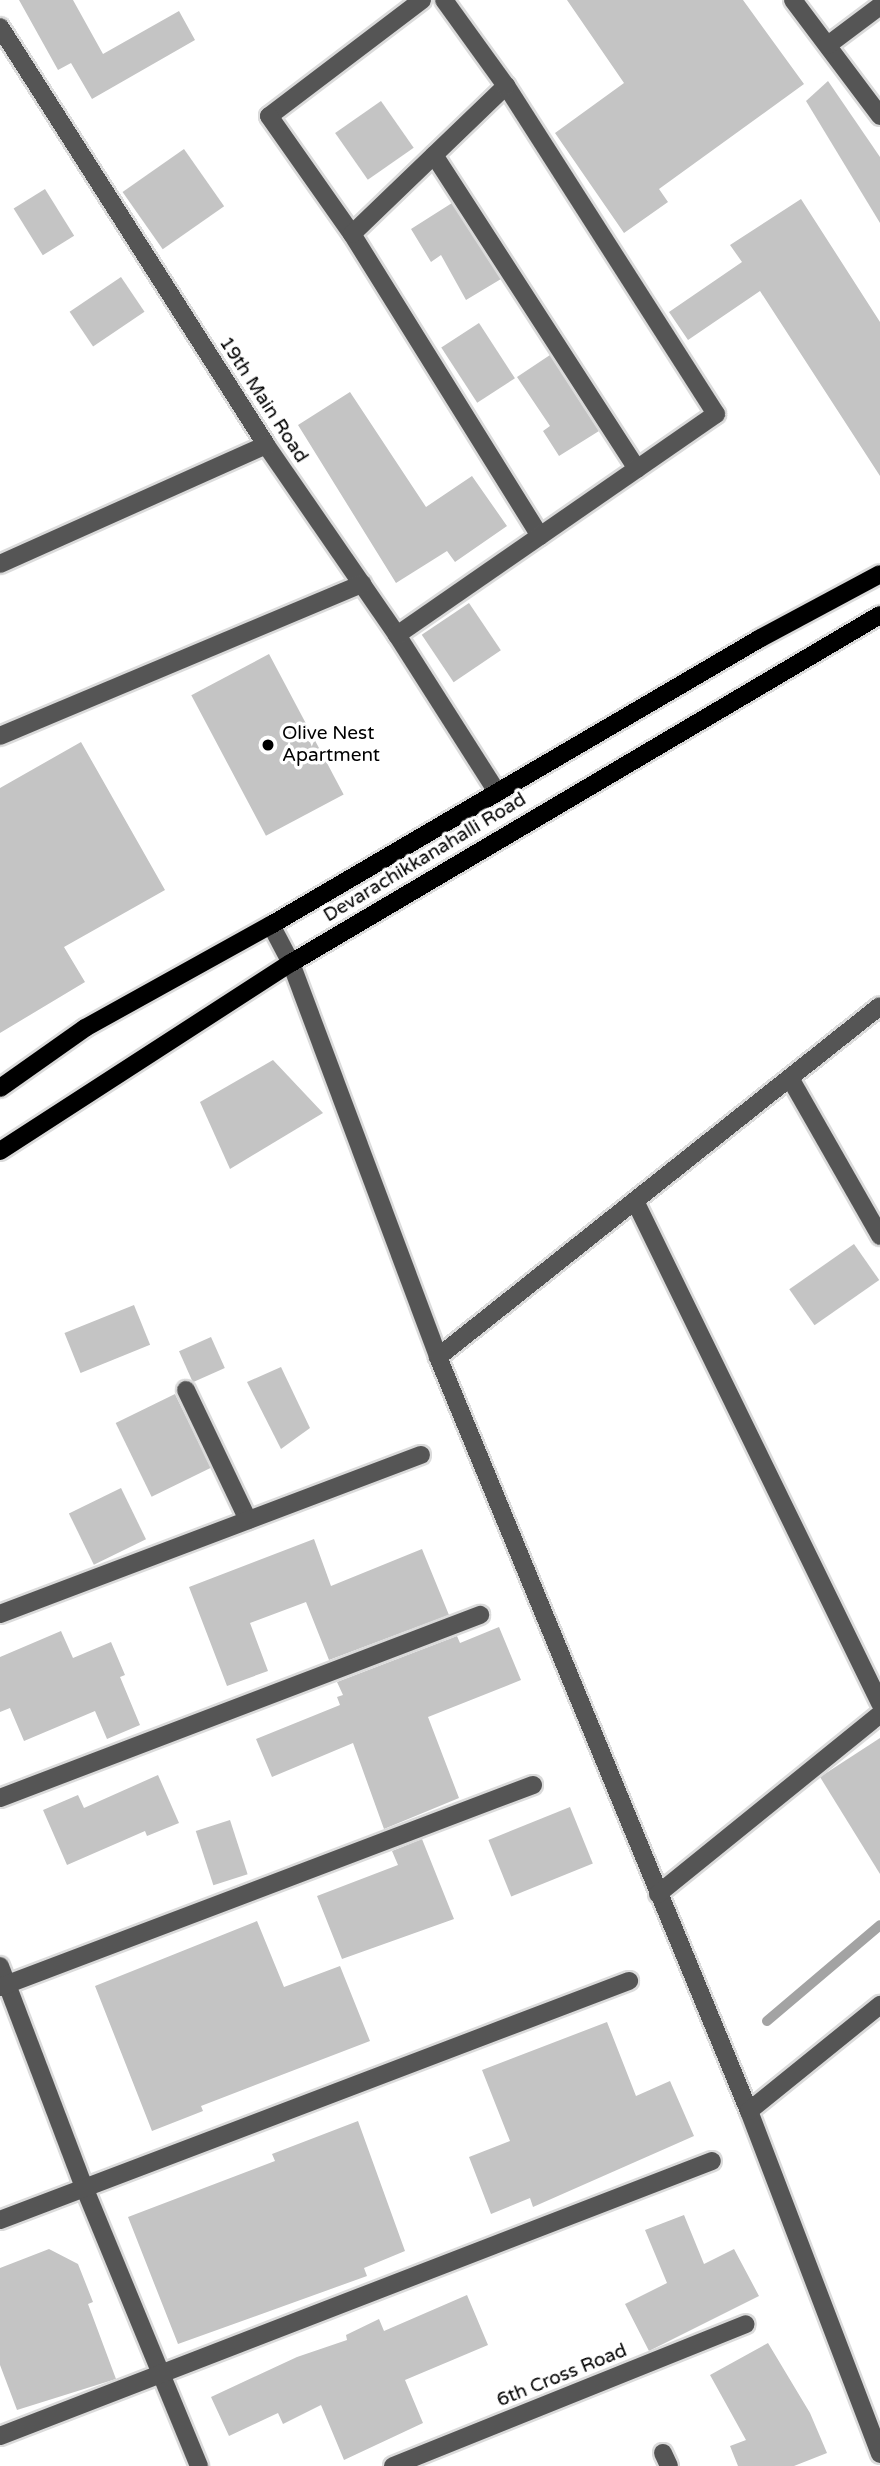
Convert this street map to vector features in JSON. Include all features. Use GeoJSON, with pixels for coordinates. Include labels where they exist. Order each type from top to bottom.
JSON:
{"type":"FeatureCollection","features":[{"type":"Feature","properties":{"kind":"main road","name":"Devarachikkanahalli Road"},"geometry":{"type":"LineString","coordinates":[[0,1088],[85,1028],[271,925],[497,792],[880,574]]}},
{"type":"Feature","properties":{"kind":"main road","name":"Devarachikkanahalli Road"},"geometry":{"type":"LineString","coordinates":[[0,1151],[291,963],[880,615]]}},
{"type":"Feature","properties":{"kind":"street"},"geometry":{"type":"LineString","coordinates":[[422,0],[270,116],[352,234],[540,536]]}},
{"type":"Feature","properties":{"kind":"street"},"geometry":{"type":"LineString","coordinates":[[397,635],[716,414],[506,86],[444,0]]}},
{"type":"Feature","properties":{"kind":"street"},"geometry":{"type":"LineString","coordinates":[[793,0],[880,116]]}},
{"type":"Feature","properties":{"kind":"street"},"geometry":{"type":"LineString","coordinates":[[828,45],[880,6]]}},
{"type":"Feature","properties":{"kind":"street","name":"19th Main Road"},"geometry":{"type":"LineString","coordinates":[[0,27],[266,445],[397,635],[497,792]]}},
{"type":"Feature","properties":{"kind":"street"},"geometry":{"type":"LineString","coordinates":[[352,234],[506,86]]}},
{"type":"Feature","properties":{"kind":"street"},"geometry":{"type":"LineString","coordinates":[[434,155],[637,469]]}},
{"type":"Feature","properties":{"kind":"street"},"geometry":{"type":"LineString","coordinates":[[0,564],[266,445]]}},
{"type":"Feature","properties":{"kind":"street"},"geometry":{"type":"LineString","coordinates":[[0,736],[362,584]]}},
{"type":"Feature","properties":{"kind":"street"},"geometry":{"type":"LineString","coordinates":[[271,925],[291,963],[438,1357],[749,2111],[880,2454]]}},
{"type":"Feature","properties":{"kind":"street"},"geometry":{"type":"LineString","coordinates":[[438,1357],[880,1006]]}},
{"type":"Feature","properties":{"kind":"street"},"geometry":{"type":"LineString","coordinates":[[790,1078],[880,1236]]}},
{"type":"Feature","properties":{"kind":"street"},"geometry":{"type":"LineString","coordinates":[[635,1201],[880,1703]]}},
{"type":"Feature","properties":{"kind":"street"},"geometry":{"type":"LineString","coordinates":[[187,1390],[248,1520]]}},
{"type":"Feature","properties":{"kind":"street"},"geometry":{"type":"LineString","coordinates":[[0,1614],[421,1455]]}},
{"type":"Feature","properties":{"kind":"street"},"geometry":{"type":"LineString","coordinates":[[0,1798],[480,1615]]}},
{"type":"Feature","properties":{"kind":"street"},"geometry":{"type":"LineString","coordinates":[[658,1894],[880,1714]]}},
{"type":"Feature","properties":{"kind":"street"},"geometry":{"type":"LineString","coordinates":[[3,1986],[533,1785]]}},
{"type":"Feature","properties":{"kind":"street"},"geometry":{"type":"LineString","coordinates":[[0,1966],[3,1986],[200,2466]]}},
{"type":"Feature","properties":{"kind":"street"},"geometry":{"type":"LineString","coordinates":[[0,2220],[629,1981]]}},
{"type":"Feature","properties":{"kind":"street"},"geometry":{"type":"LineString","coordinates":[[749,2111],[880,2005]]}},
{"type":"Feature","properties":{"kind":"street"},"geometry":{"type":"LineString","coordinates":[[0,2436],[161,2370],[712,2161]]}},
{"type":"Feature","properties":{"kind":"street","name":"6th Cross Road"},"geometry":{"type":"LineString","coordinates":[[393,2466],[746,2324]]}},
{"type":"Feature","properties":{"kind":"building"},"geometry":{"type":"Polygon","coordinates":[[[19,0],[73,0],[103,54],[179,11],[195,40],[92,99],[71,63],[58,70],[19,0]]]}},
{"type":"Feature","properties":{"kind":"building"},"geometry":{"type":"Polygon","coordinates":[[[567,0],[743,0],[804,84],[659,189],[668,202],[624,233],[555,133],[624,83],[567,0]]]}},
{"type":"Feature","properties":{"kind":"building"},"geometry":{"type":"Polygon","coordinates":[[[828,81],[880,157],[880,223],[806,101],[828,81]]]}},
{"type":"Feature","properties":{"kind":"building"},"geometry":{"type":"Polygon","coordinates":[[[381,101],[414,148],[368,180],[335,133],[381,101]]]}},
{"type":"Feature","properties":{"kind":"building"},"geometry":{"type":"Polygon","coordinates":[[[184,149],[224,206],[163,249],[123,192],[184,149]]]}},
{"type":"Feature","properties":{"kind":"building"},"geometry":{"type":"Polygon","coordinates":[[[45,189],[74,236],[43,255],[14,209],[45,189]]]}},
{"type":"Feature","properties":{"kind":"building"},"geometry":{"type":"Polygon","coordinates":[[[801,199],[880,322],[880,476],[760,291],[688,340],[669,312],[742,262],[730,245],[801,199]]]}},
{"type":"Feature","properties":{"kind":"building"},"geometry":{"type":"Polygon","coordinates":[[[452,203],[501,279],[466,300],[441,255],[431,262],[411,229],[452,203]]]}},
{"type":"Feature","properties":{"kind":"building"},"geometry":{"type":"Polygon","coordinates":[[[121,277],[144,312],[93,346],[70,312],[121,277]]]}},
{"type":"Feature","properties":{"kind":"building"},"geometry":{"type":"Polygon","coordinates":[[[479,323],[515,378],[477,403],[441,348],[479,323]]]}},
{"type":"Feature","properties":{"kind":"building"},"geometry":{"type":"Polygon","coordinates":[[[550,355],[599,431],[559,456],[543,431],[550,426],[517,377],[550,355]]]}},
{"type":"Feature","properties":{"kind":"building"},"geometry":{"type":"Polygon","coordinates":[[[350,392],[426,507],[472,476],[507,526],[455,562],[447,551],[396,583],[298,425],[350,392]]]}},
{"type":"Feature","properties":{"kind":"building"},"geometry":{"type":"Polygon","coordinates":[[[469,603],[501,650],[454,682],[422,635],[469,603]]]}},
{"type":"Feature","properties":{"kind":"building","name":"Olive Nest Apartment"},"geometry":{"type":"Polygon","coordinates":[[[269,654],[344,794],[266,836],[191,695],[269,654]]]}},
{"type":"Feature","properties":{"kind":"building"},"geometry":{"type":"Polygon","coordinates":[[[81,742],[165,890],[64,947],[85,982],[0,1033],[0,788],[81,742]]]}},
{"type":"Feature","properties":{"kind":"building"},"geometry":{"type":"Polygon","coordinates":[[[273,1060],[323,1113],[230,1169],[200,1102],[273,1060]]]}},
{"type":"Feature","properties":{"kind":"building"},"geometry":{"type":"Polygon","coordinates":[[[854,1244],[879,1280],[815,1325],[789,1289],[854,1244]]]}},
{"type":"Feature","properties":{"kind":"building"},"geometry":{"type":"Polygon","coordinates":[[[134,1305],[150,1345],[81,1373],[64,1333],[134,1305]]]}},
{"type":"Feature","properties":{"kind":"building"},"geometry":{"type":"Polygon","coordinates":[[[211,1337],[225,1368],[193,1382],[179,1351],[211,1337]]]}},
{"type":"Feature","properties":{"kind":"building"},"geometry":{"type":"Polygon","coordinates":[[[281,1367],[310,1428],[281,1449],[247,1382],[281,1367]]]}},
{"type":"Feature","properties":{"kind":"building"},"geometry":{"type":"Polygon","coordinates":[[[175,1394],[211,1468],[152,1497],[116,1423],[175,1394]]]}},
{"type":"Feature","properties":{"kind":"building"},"geometry":{"type":"Polygon","coordinates":[[[121,1488],[146,1539],[94,1565],[69,1513],[121,1488]]]}},
{"type":"Feature","properties":{"kind":"building"},"geometry":{"type":"Polygon","coordinates":[[[314,1539],[331,1586],[422,1549],[449,1615],[329,1660],[306,1602],[250,1623],[268,1671],[227,1686],[189,1587],[314,1539]]]}},
{"type":"Feature","properties":{"kind":"building"},"geometry":{"type":"Polygon","coordinates":[[[499,1627],[521,1680],[428,1717],[459,1798],[384,1829],[353,1743],[272,1777],[256,1739],[340,1705],[337,1697],[343,1695],[337,1682],[457,1636],[460,1643],[499,1627]]]}},
{"type":"Feature","properties":{"kind":"building"},"geometry":{"type":"Polygon","coordinates":[[[61,1631],[73,1658],[111,1642],[125,1675],[120,1677],[140,1725],[107,1739],[95,1711],[24,1741],[10,1708],[0,1712],[0,1657],[61,1631]]]}},
{"type":"Feature","properties":{"kind":"building"},"geometry":{"type":"Polygon","coordinates":[[[880,1738],[880,1874],[820,1777],[880,1738]]]}},
{"type":"Feature","properties":{"kind":"building"},"geometry":{"type":"Polygon","coordinates":[[[158,1775],[179,1823],[147,1836],[145,1831],[67,1865],[43,1810],[78,1795],[84,1808],[158,1775]]]}},
{"type":"Feature","properties":{"kind":"building"},"geometry":{"type":"Polygon","coordinates":[[[570,1807],[593,1864],[511,1897],[488,1840],[570,1807]]]}},
{"type":"Feature","properties":{"kind":"building"},"geometry":{"type":"Polygon","coordinates":[[[230,1820],[248,1874],[213,1885],[196,1831],[230,1820]]]}},
{"type":"Feature","properties":{"kind":"building"},"geometry":{"type":"Polygon","coordinates":[[[422,1839],[454,1919],[342,1959],[317,1896],[398,1865],[392,1851],[422,1839]]]}},
{"type":"Feature","properties":{"kind":"building"},"geometry":{"type":"Polygon","coordinates":[[[257,1921],[284,1987],[340,1966],[370,2041],[201,2106],[203,2111],[152,2131],[95,1986],[257,1921]]]}},
{"type":"Feature","properties":{"kind":"building"},"geometry":{"type":"Polygon","coordinates":[[[607,2022],[636,2096],[670,2081],[694,2136],[533,2207],[530,2198],[491,2214],[469,2157],[510,2141],[482,2070],[607,2022]]]}},
{"type":"Feature","properties":{"kind":"building"},"geometry":{"type":"Polygon","coordinates":[[[358,2121],[405,2251],[364,2268],[367,2276],[178,2344],[128,2217],[275,2161],[272,2154],[358,2121]]]}},
{"type":"Feature","properties":{"kind":"building"},"geometry":{"type":"Polygon","coordinates":[[[684,2215],[704,2264],[734,2249],[759,2296],[649,2351],[625,2304],[667,2283],[645,2230],[684,2215]]]}},
{"type":"Feature","properties":{"kind":"building"},"geometry":{"type":"Polygon","coordinates":[[[49,2249],[78,2264],[93,2302],[88,2304],[116,2379],[17,2410],[0,2365],[0,2268],[49,2249]]]}},
{"type":"Feature","properties":{"kind":"building"},"geometry":{"type":"Polygon","coordinates":[[[467,2295],[488,2345],[405,2380],[423,2423],[344,2460],[321,2405],[283,2424],[278,2413],[229,2436],[211,2397],[297,2357],[347,2340],[346,2335],[379,2319],[384,2331],[467,2295]]]}},
{"type":"Feature","properties":{"kind":"building"},"geometry":{"type":"Polygon","coordinates":[[[768,2343],[810,2413],[827,2453],[794,2466],[738,2466],[730,2446],[746,2440],[710,2375],[768,2343]]]}},
{"type":"Feature","properties":{"kind":"waterway"},"geometry":{"type":"LineString","coordinates":[[767,2021],[880,1925]]}},
{"type":"Feature","properties":{"kind":"place","name":"Olive Nest Apartment"},"geometry":{"type":"Point","coordinates":[268,745]}}]}
